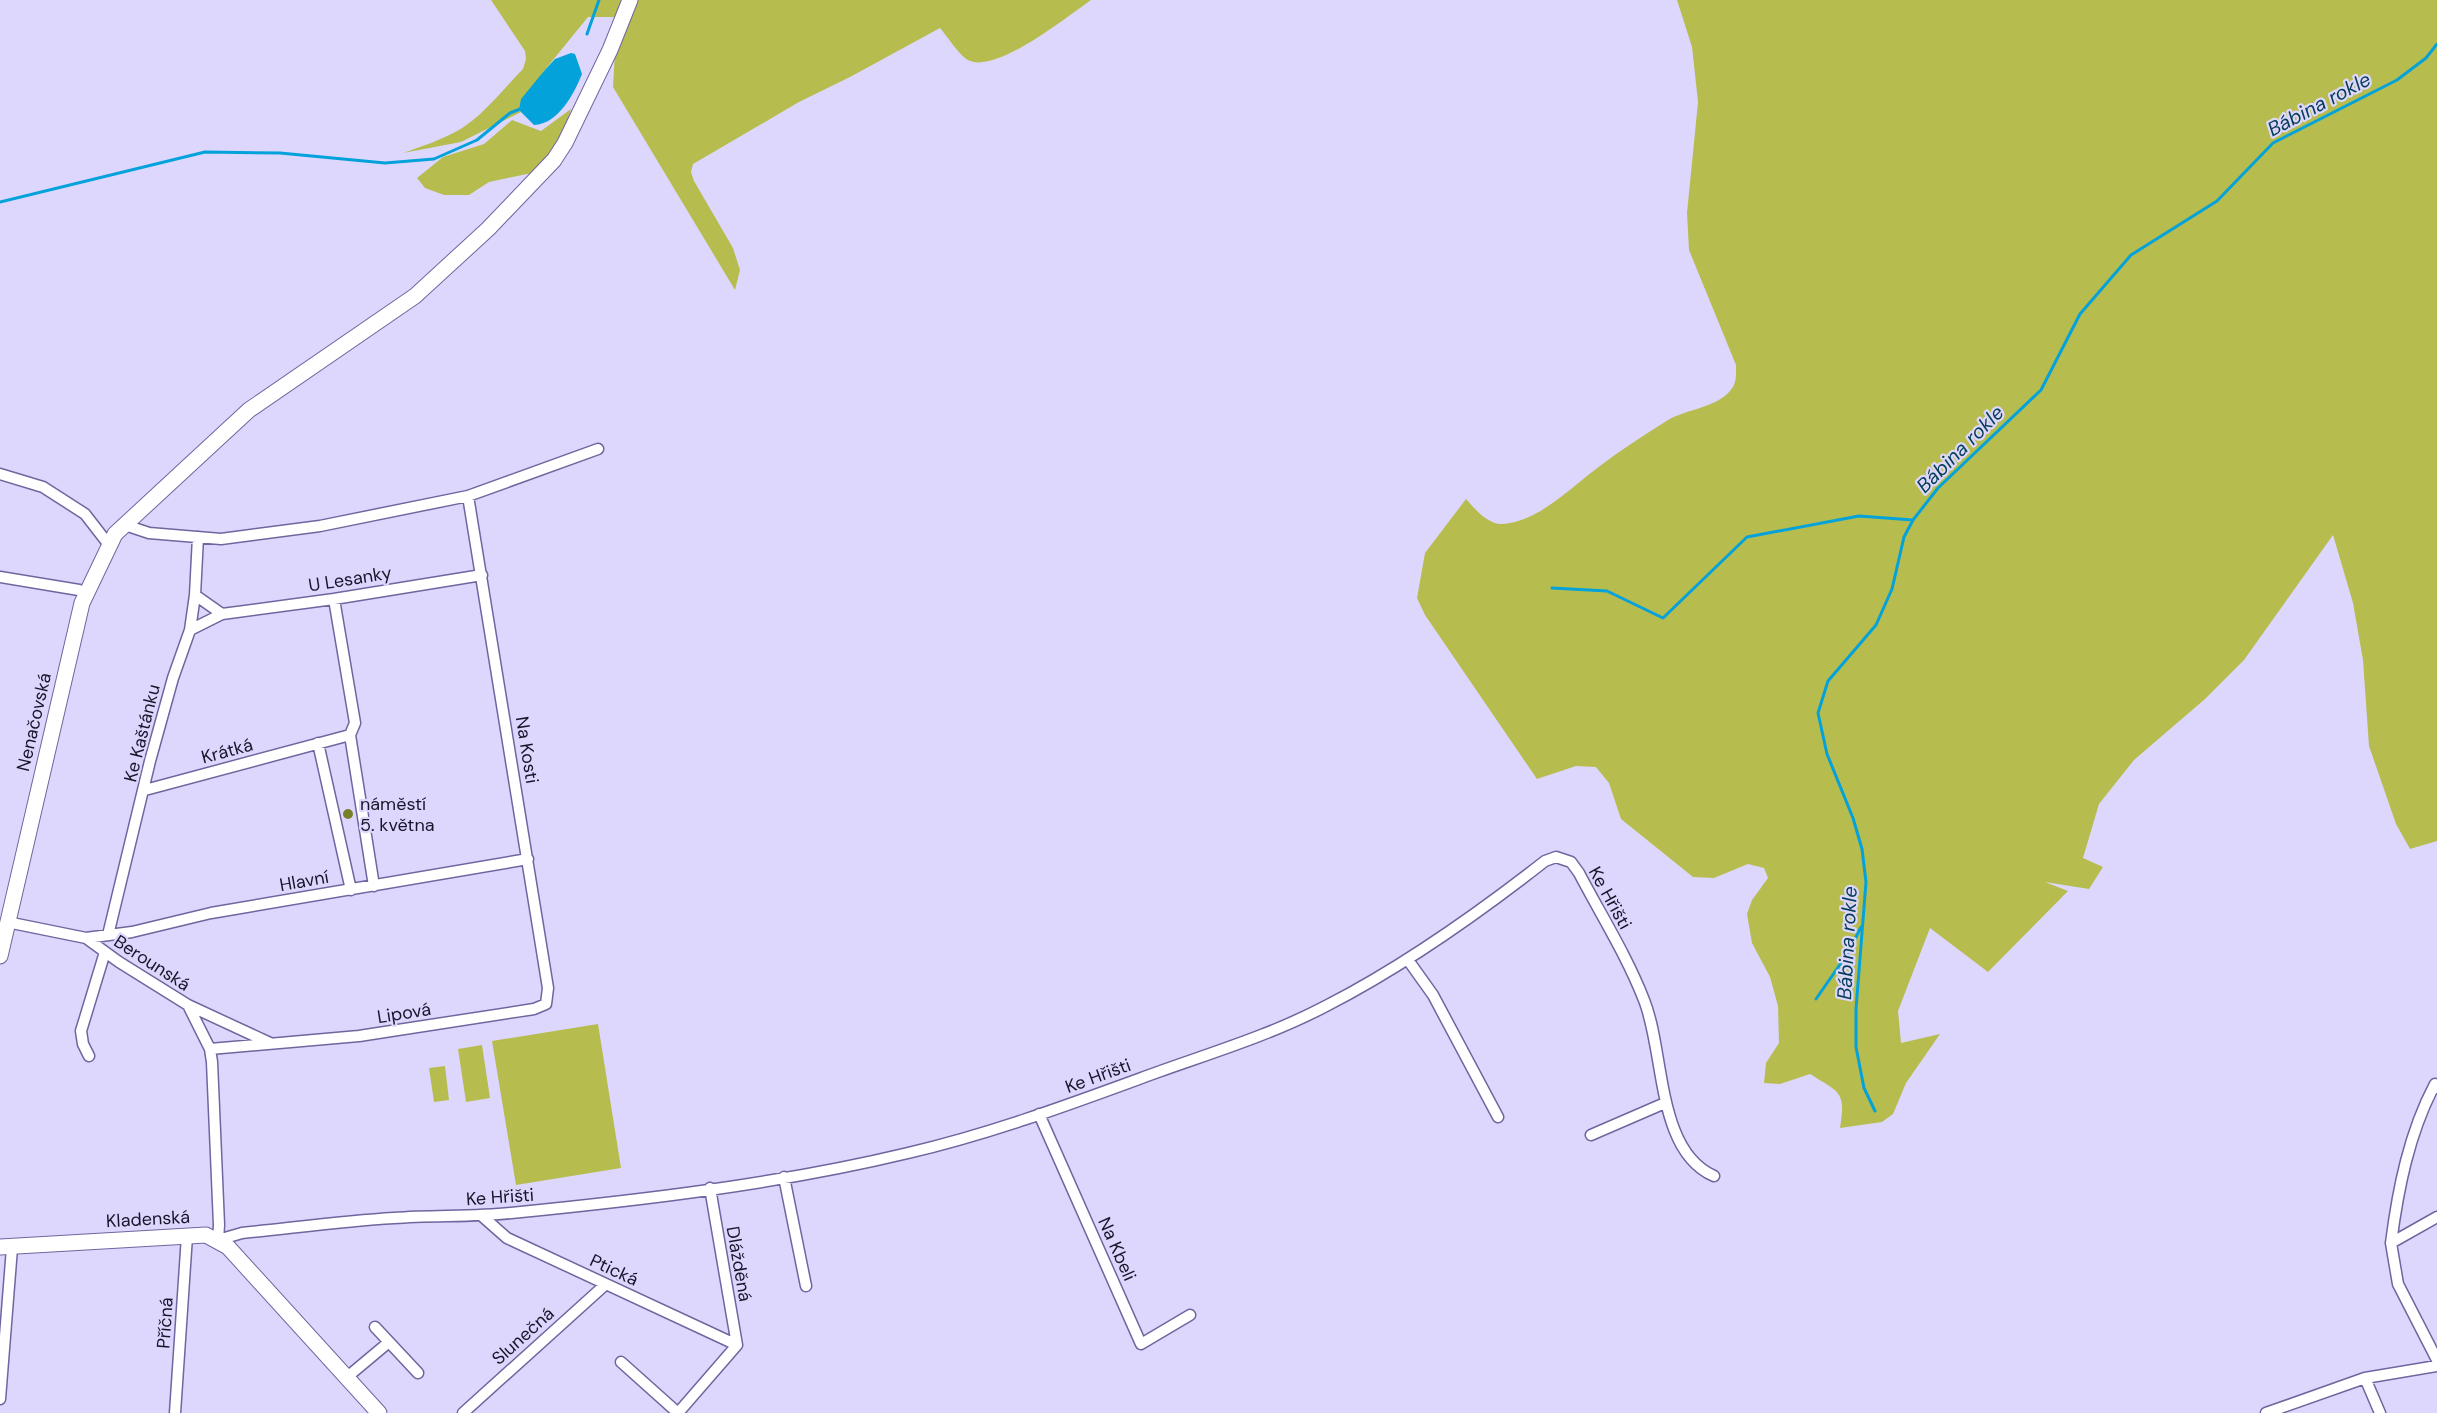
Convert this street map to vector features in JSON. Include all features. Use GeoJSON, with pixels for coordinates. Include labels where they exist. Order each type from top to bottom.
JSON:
{"type":"FeatureCollection","features":[{"type":"Feature","properties":{"kind":"street","name":"Nenačovská"},"geometry":{"type":"LineString","coordinates":[[0,956],[85,594],[115,534],[249,410],[416,296],[504,212],[554,160],[565,143],[610,50],[630,0]]}},
{"type":"Feature","properties":{"kind":"street"},"geometry":{"type":"LineString","coordinates":[[124,525],[150,533],[221,539],[320,526],[468,496],[597,449]]}},
{"type":"Feature","properties":{"kind":"street"},"geometry":{"type":"LineString","coordinates":[[0,474],[43,488],[85,514],[109,545]]}},
{"type":"Feature","properties":{"kind":"street","name":"Na Kosti"},"geometry":{"type":"LineString","coordinates":[[468,496],[548,988],[546,1004],[541,1008]]}},
{"type":"Feature","properties":{"kind":"street","name":"Ke Kaštánku"},"geometry":{"type":"LineString","coordinates":[[108,935],[145,790],[150,761],[173,678],[190,630],[195,595],[198,537]]}},
{"type":"Feature","properties":{"kind":"street","name":"U Lesanky"},"geometry":{"type":"LineString","coordinates":[[190,630],[222,614],[334,599],[482,574]]}},
{"type":"Feature","properties":{"kind":"street"},"geometry":{"type":"LineString","coordinates":[[0,577],[79,590],[85,594]]}},
{"type":"Feature","properties":{"kind":"street"},"geometry":{"type":"LineString","coordinates":[[195,595],[222,614]]}},
{"type":"Feature","properties":{"kind":"street"},"geometry":{"type":"LineString","coordinates":[[334,599],[355,723],[350,735],[374,886]]}},
{"type":"Feature","properties":{"kind":"street"},"geometry":{"type":"LineString","coordinates":[[350,735],[318,743],[351,890]]}},
{"type":"Feature","properties":{"kind":"street","name":"Krátká"},"geometry":{"type":"LineString","coordinates":[[145,790],[318,743]]}},
{"type":"Feature","properties":{"kind":"street","name":"Ke Hřišti"},"geometry":{"type":"LineString","coordinates":[[218,1240],[242,1233],[394,1218],[482,1216],[574,1207],[784,1177],[906,1154],[964,1139],[1274,1030],[1323,1008],[1408,960],[1545,861],[1556,857],[1571,862],[1579,873],[1645,1001],[1654,1032],[1665,1103],[1684,1150],[1693,1163],[1714,1176]]}},
{"type":"Feature","properties":{"kind":"street","name":"Hlavní"},"geometry":{"type":"LineString","coordinates":[[86,938],[132,932],[211,913],[528,859]]}},
{"type":"Feature","properties":{"kind":"street","name":"Berounská"},"geometry":{"type":"LineString","coordinates":[[8,922],[86,938],[188,1005],[210,1050],[218,1240]]}},
{"type":"Feature","properties":{"kind":"street"},"geometry":{"type":"LineString","coordinates":[[88,1056],[81,1031],[105,952]]}},
{"type":"Feature","properties":{"kind":"street"},"geometry":{"type":"LineString","coordinates":[[1408,960],[1432,995],[1498,1117]]}},
{"type":"Feature","properties":{"kind":"street","name":"Lipová"},"geometry":{"type":"LineString","coordinates":[[188,1005],[271,1043]]}},
{"type":"Feature","properties":{"kind":"street","name":"Lipová"},"geometry":{"type":"LineString","coordinates":[[210,1050],[359,1036],[541,1008]]}},
{"type":"Feature","properties":{"kind":"street"},"geometry":{"type":"LineString","coordinates":[[2436,1086],[2422,1108],[2407,1159],[2396,1205],[2391,1243],[2398,1284],[2437,1360]]}},
{"type":"Feature","properties":{"kind":"street"},"geometry":{"type":"LineString","coordinates":[[1591,1135],[1665,1103]]}},
{"type":"Feature","properties":{"kind":"street","name":"Na Kbeli"},"geometry":{"type":"LineString","coordinates":[[1039,1114],[1141,1344],[1190,1315]]}},
{"type":"Feature","properties":{"kind":"street"},"geometry":{"type":"LineString","coordinates":[[784,1177],[806,1286]]}},
{"type":"Feature","properties":{"kind":"street","name":"Dlážděná"},"geometry":{"type":"LineString","coordinates":[[710,1188],[737,1345]]}},
{"type":"Feature","properties":{"kind":"street","name":"Ptická"},"geometry":{"type":"LineString","coordinates":[[482,1216],[507,1238],[737,1345]]}},
{"type":"Feature","properties":{"kind":"street"},"geometry":{"type":"LineString","coordinates":[[2391,1243],[2437,1217]]}},
{"type":"Feature","properties":{"kind":"street","name":"Kladenská"},"geometry":{"type":"LineString","coordinates":[[6,1248],[206,1235],[218,1240]]}},
{"type":"Feature","properties":{"kind":"street","name":"Příčná"},"geometry":{"type":"LineString","coordinates":[[175,1413],[187,1236]]}},
{"type":"Feature","properties":{"kind":"street"},"geometry":{"type":"LineString","coordinates":[[218,1240],[228,1247],[379,1413]]}},
{"type":"Feature","properties":{"kind":"street"},"geometry":{"type":"LineString","coordinates":[[0,1399],[6,1248]]}},
{"type":"Feature","properties":{"kind":"street","name":"Slunečná"},"geometry":{"type":"LineString","coordinates":[[463,1413],[606,1284]]}},
{"type":"Feature","properties":{"kind":"street"},"geometry":{"type":"LineString","coordinates":[[375,1327],[418,1373]]}},
{"type":"Feature","properties":{"kind":"street"},"geometry":{"type":"LineString","coordinates":[[346,1378],[389,1342]]}},
{"type":"Feature","properties":{"kind":"street"},"geometry":{"type":"LineString","coordinates":[[621,1362],[678,1413],[737,1345]]}},
{"type":"Feature","properties":{"kind":"street"},"geometry":{"type":"LineString","coordinates":[[2266,1413],[2365,1378],[2437,1366]]}},
{"type":"Feature","properties":{"kind":"street"},"geometry":{"type":"LineString","coordinates":[[2365,1378],[2380,1413]]}},
{"type":"Feature","properties":{"kind":"green space"},"geometry":{"type":"Polygon","coordinates":[[[491,0],[623,0],[616,17],[588,17],[544,71],[519,110],[521,112],[461,142],[403,153],[432,143],[468,124],[523,69],[526,59],[525,51],[491,0]]]}},
{"type":"Feature","properties":{"kind":"green space"},"geometry":{"type":"Polygon","coordinates":[[[637,0],[1091,0],[1031,42],[1013,52],[980,62],[965,58],[940,28],[799,102],[693,164],[691,172],[694,181],[733,248],[740,270],[735,290],[613,87],[615,52],[637,0]]]}},
{"type":"Feature","properties":{"kind":"green space"},"geometry":{"type":"Polygon","coordinates":[[[1677,0],[2437,0],[2437,841],[2410,849],[2396,824],[2369,746],[2363,660],[2353,603],[2333,535],[2244,660],[2205,699],[2134,760],[2099,804],[2083,858],[2103,867],[2089,889],[2045,882],[2068,891],[1988,972],[1930,928],[1898,1011],[1901,1043],[1940,1034],[1906,1083],[1893,1114],[1882,1122],[1840,1128],[1842,1107],[1838,1094],[1810,1074],[1780,1084],[1764,1083],[1766,1063],[1779,1043],[1778,1006],[1770,977],[1752,943],[1747,914],[1752,900],[1768,878],[1764,868],[1748,864],[1714,878],[1693,877],[1621,819],[1609,783],[1596,767],[1576,766],[1537,779],[1425,615],[1417,598],[1425,553],[1466,499],[1482,516],[1497,524],[1516,522],[1529,517],[1553,503],[1605,462],[1650,431],[1676,416],[1717,401],[1724,397],[1734,385],[1736,365],[1689,250],[1687,213],[1698,102],[1692,47],[1677,0]]]}},
{"type":"Feature","properties":{"kind":"green space"},"geometry":{"type":"Polygon","coordinates":[[[571,109],[563,133],[546,158],[532,173],[489,182],[469,195],[444,195],[425,188],[417,178],[443,157],[484,144],[512,120],[541,131],[571,109]]]}},
{"type":"Feature","properties":{"kind":"green space"},"geometry":{"type":"Polygon","coordinates":[[[598,1024],[621,1168],[516,1185],[492,1041],[598,1024]]]}},
{"type":"Feature","properties":{"kind":"green space"},"geometry":{"type":"Polygon","coordinates":[[[482,1045],[490,1098],[466,1102],[458,1049],[482,1045]]]}},
{"type":"Feature","properties":{"kind":"green space"},"geometry":{"type":"Polygon","coordinates":[[[445,1066],[449,1100],[434,1102],[429,1068],[445,1066]]]}},
{"type":"Feature","properties":{"kind":"water"},"geometry":{"type":"Polygon","coordinates":[[[571,53],[575,54],[582,74],[574,90],[558,114],[543,123],[534,125],[519,110],[521,99],[555,59],[571,53]]]}},
{"type":"Feature","properties":{"kind":"waterway"},"geometry":{"type":"LineString","coordinates":[[587,34],[599,0]]}},
{"type":"Feature","properties":{"kind":"waterway","name":"Bábina rokle"},"geometry":{"type":"LineString","coordinates":[[1875,1111],[1864,1088],[1856,1047],[1856,1009],[1866,882],[1862,849],[1853,818],[1827,754],[1818,713],[1828,681],[1876,625],[1892,589],[1904,537],[1913,520],[1938,488],[2041,390],[2080,314],[2131,255],[2217,201],[2273,143],[2397,80],[2426,58],[2437,44]]}},
{"type":"Feature","properties":{"kind":"waterway"},"geometry":{"type":"LineString","coordinates":[[0,202],[205,152],[280,153],[385,163],[434,159],[477,140],[510,113],[520,109]]}},
{"type":"Feature","properties":{"kind":"waterway"},"geometry":{"type":"LineString","coordinates":[[1552,588],[1607,591],[1663,618],[1747,537],[1859,516],[1913,520]]}},
{"type":"Feature","properties":{"kind":"waterway"},"geometry":{"type":"LineString","coordinates":[[1816,999],[1848,953],[1861,927]]}},
{"type":"Feature","properties":{"kind":"place","name":"náměstí 5. května"},"geometry":{"type":"Point","coordinates":[348,814]}}]}
